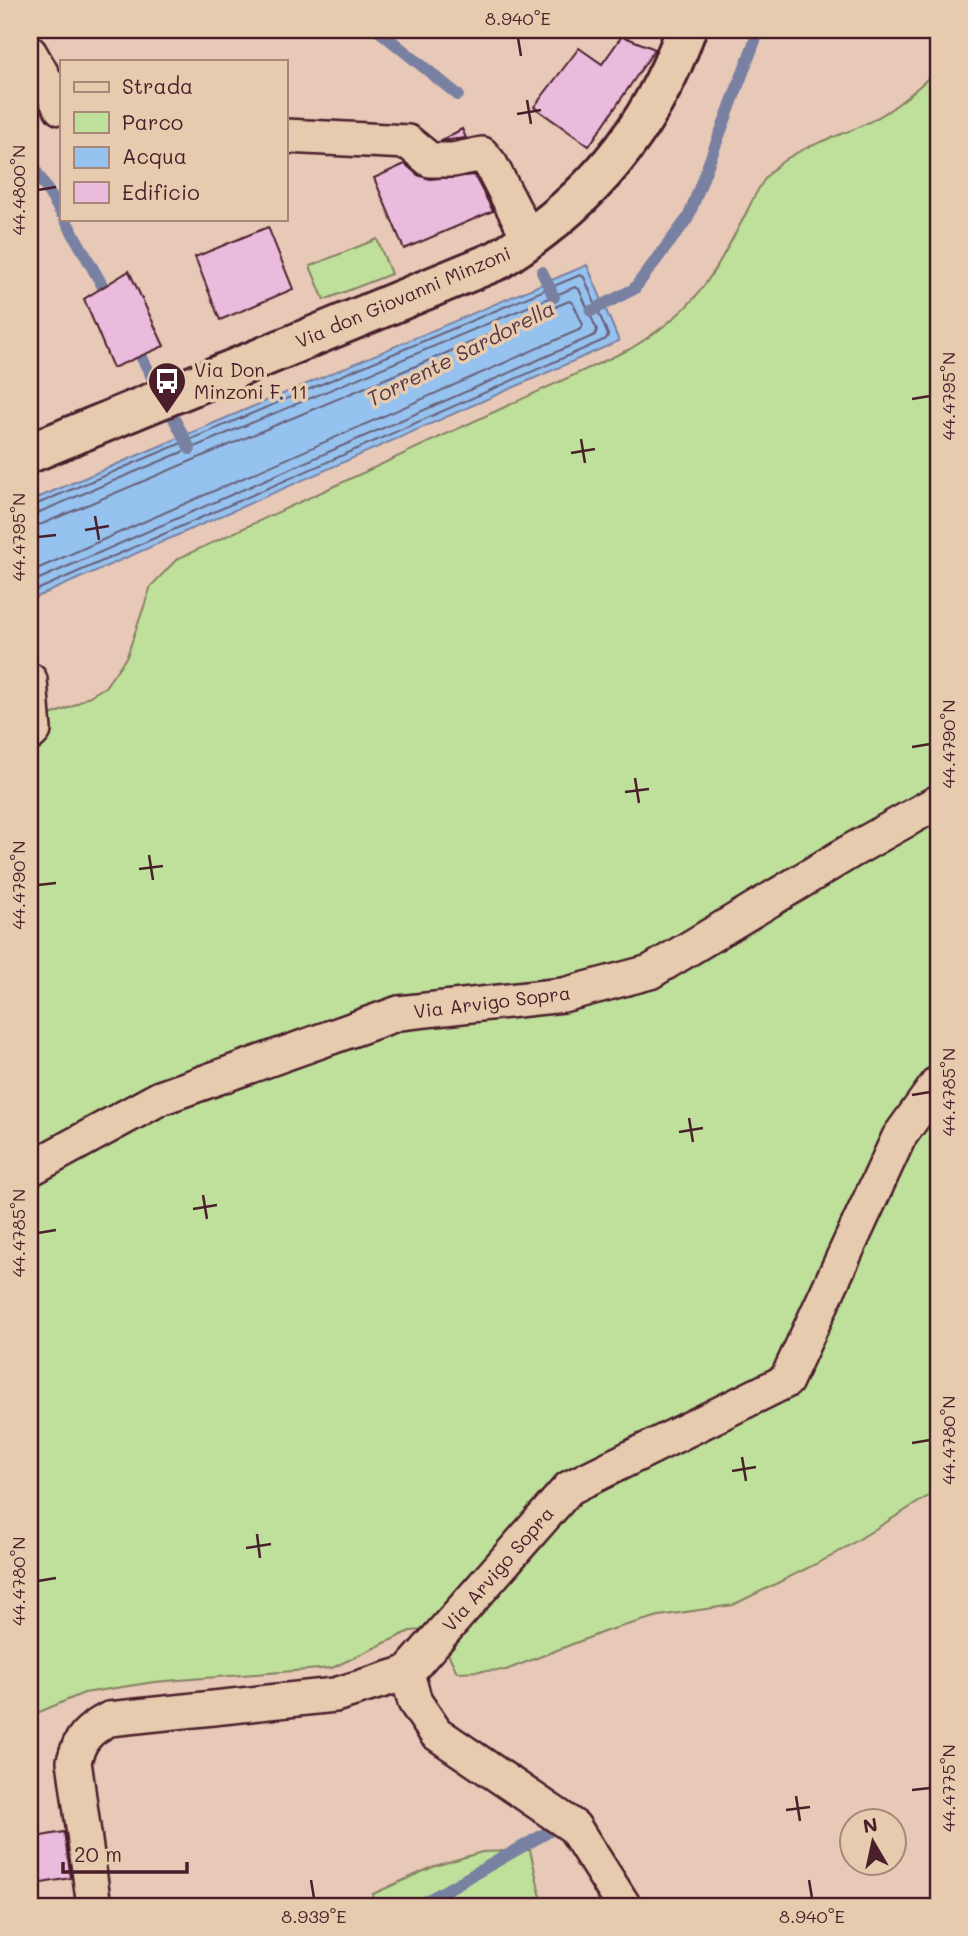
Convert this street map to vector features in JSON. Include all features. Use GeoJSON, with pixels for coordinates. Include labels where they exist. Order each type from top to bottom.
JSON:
{"type":"FeatureCollection","features":[{"type":"Feature","properties":{"kind":"main road","name":"Via don Giovanni Minzoni"},"geometry":{"type":"LineString","coordinates":[[30,453],[498,260],[530,240],[564,215],[604,173],[647,114],[674,64],[686,30]]}},
{"type":"Feature","properties":{"kind":"street"},"geometry":{"type":"LineString","coordinates":[[30,52],[60,106]]}},
{"type":"Feature","properties":{"kind":"street"},"geometry":{"type":"LineString","coordinates":[[287,136],[408,142],[430,160],[453,160],[482,154],[491,164],[530,240]]}},
{"type":"Feature","properties":{"kind":"street"},"geometry":{"type":"LineString","coordinates":[[30,680],[34,730],[30,734]]}},
{"type":"Feature","properties":{"kind":"street","name":"Via Arvigo Sopra"},"geometry":{"type":"LineString","coordinates":[[30,1168],[160,1098],[399,1013],[563,995],[650,972],[938,802]]}},
{"type":"Feature","properties":{"kind":"street","name":"Via Arvigo Sopra"},"geometry":{"type":"LineString","coordinates":[[407,1673],[569,1488],[786,1381],[900,1137],[938,1083]]}},
{"type":"Feature","properties":{"kind":"street"},"geometry":{"type":"LineString","coordinates":[[94,1906],[74,1761],[79,1740],[93,1727],[109,1719],[335,1695],[407,1673],[415,1702],[436,1733],[574,1827],[624,1906]]}},
{"type":"Feature","properties":{"kind":"green space"},"geometry":{"type":"Polygon","coordinates":[[[938,69],[938,1490],[832,1556],[733,1605],[659,1616],[606,1631],[506,1670],[457,1672],[436,1629],[410,1631],[332,1668],[154,1682],[84,1693],[30,1716],[30,723],[71,707],[105,687],[127,656],[151,586],[177,559],[630,349],[651,335],[684,309],[708,281],[759,187],[777,165],[803,149],[862,126],[884,114],[938,69]]]}},
{"type":"Feature","properties":{"kind":"green space"},"geometry":{"type":"Polygon","coordinates":[[[377,239],[391,274],[324,300],[310,266],[377,239]]]}},
{"type":"Feature","properties":{"kind":"green space"},"geometry":{"type":"Polygon","coordinates":[[[530,1850],[543,1906],[370,1906],[373,1894],[435,1866],[482,1852],[530,1850]]]}},
{"type":"Feature","properties":{"kind":"water"},"geometry":{"type":"Polygon","coordinates":[[[587,265],[619,341],[30,600],[30,501],[587,265]]]}},
{"type":"Feature","properties":{"kind":"building"},"geometry":{"type":"Polygon","coordinates":[[[622,36],[655,49],[589,146],[534,107],[579,48],[602,64],[622,36]]]}},
{"type":"Feature","properties":{"kind":"building"},"geometry":{"type":"Polygon","coordinates":[[[462,129],[466,138],[440,141],[462,129]]]}},
{"type":"Feature","properties":{"kind":"building"},"geometry":{"type":"Polygon","coordinates":[[[405,164],[418,175],[430,179],[474,175],[493,211],[404,249],[374,178],[405,164]]]}},
{"type":"Feature","properties":{"kind":"building"},"geometry":{"type":"Polygon","coordinates":[[[268,227],[293,289],[220,320],[195,257],[268,227]]]}},
{"type":"Feature","properties":{"kind":"building"},"geometry":{"type":"Polygon","coordinates":[[[129,271],[164,346],[113,368],[84,299],[129,271]]]}},
{"type":"Feature","properties":{"kind":"building"},"geometry":{"type":"Polygon","coordinates":[[[64,1832],[71,1878],[30,1885],[30,1838],[64,1832]]]}},
{"type":"Feature","properties":{"kind":"waterway"},"geometry":{"type":"LineString","coordinates":[[378,30],[458,95]]}},
{"type":"Feature","properties":{"kind":"waterway","name":"Torrente Sardorella"},"geometry":{"type":"LineString","coordinates":[[591,311],[634,289],[688,218],[759,30]]}},
{"type":"Feature","properties":{"kind":"waterway"},"geometry":{"type":"LineString","coordinates":[[30,161],[60,211]]}},
{"type":"Feature","properties":{"kind":"waterway"},"geometry":{"type":"LineString","coordinates":[[66,220],[111,301]]}},
{"type":"Feature","properties":{"kind":"waterway"},"geometry":{"type":"LineString","coordinates":[[542,272],[554,297]]}},
{"type":"Feature","properties":{"kind":"waterway"},"geometry":{"type":"LineString","coordinates":[[133,341],[190,449]]}},
{"type":"Feature","properties":{"kind":"waterway"},"geometry":{"type":"LineString","coordinates":[[418,1906],[555,1828]]}},
{"type":"Feature","properties":{"kind":"place","name":"Via Don Minzoni F. 11"},"geometry":{"type":"Point","coordinates":[167,415]}}]}
